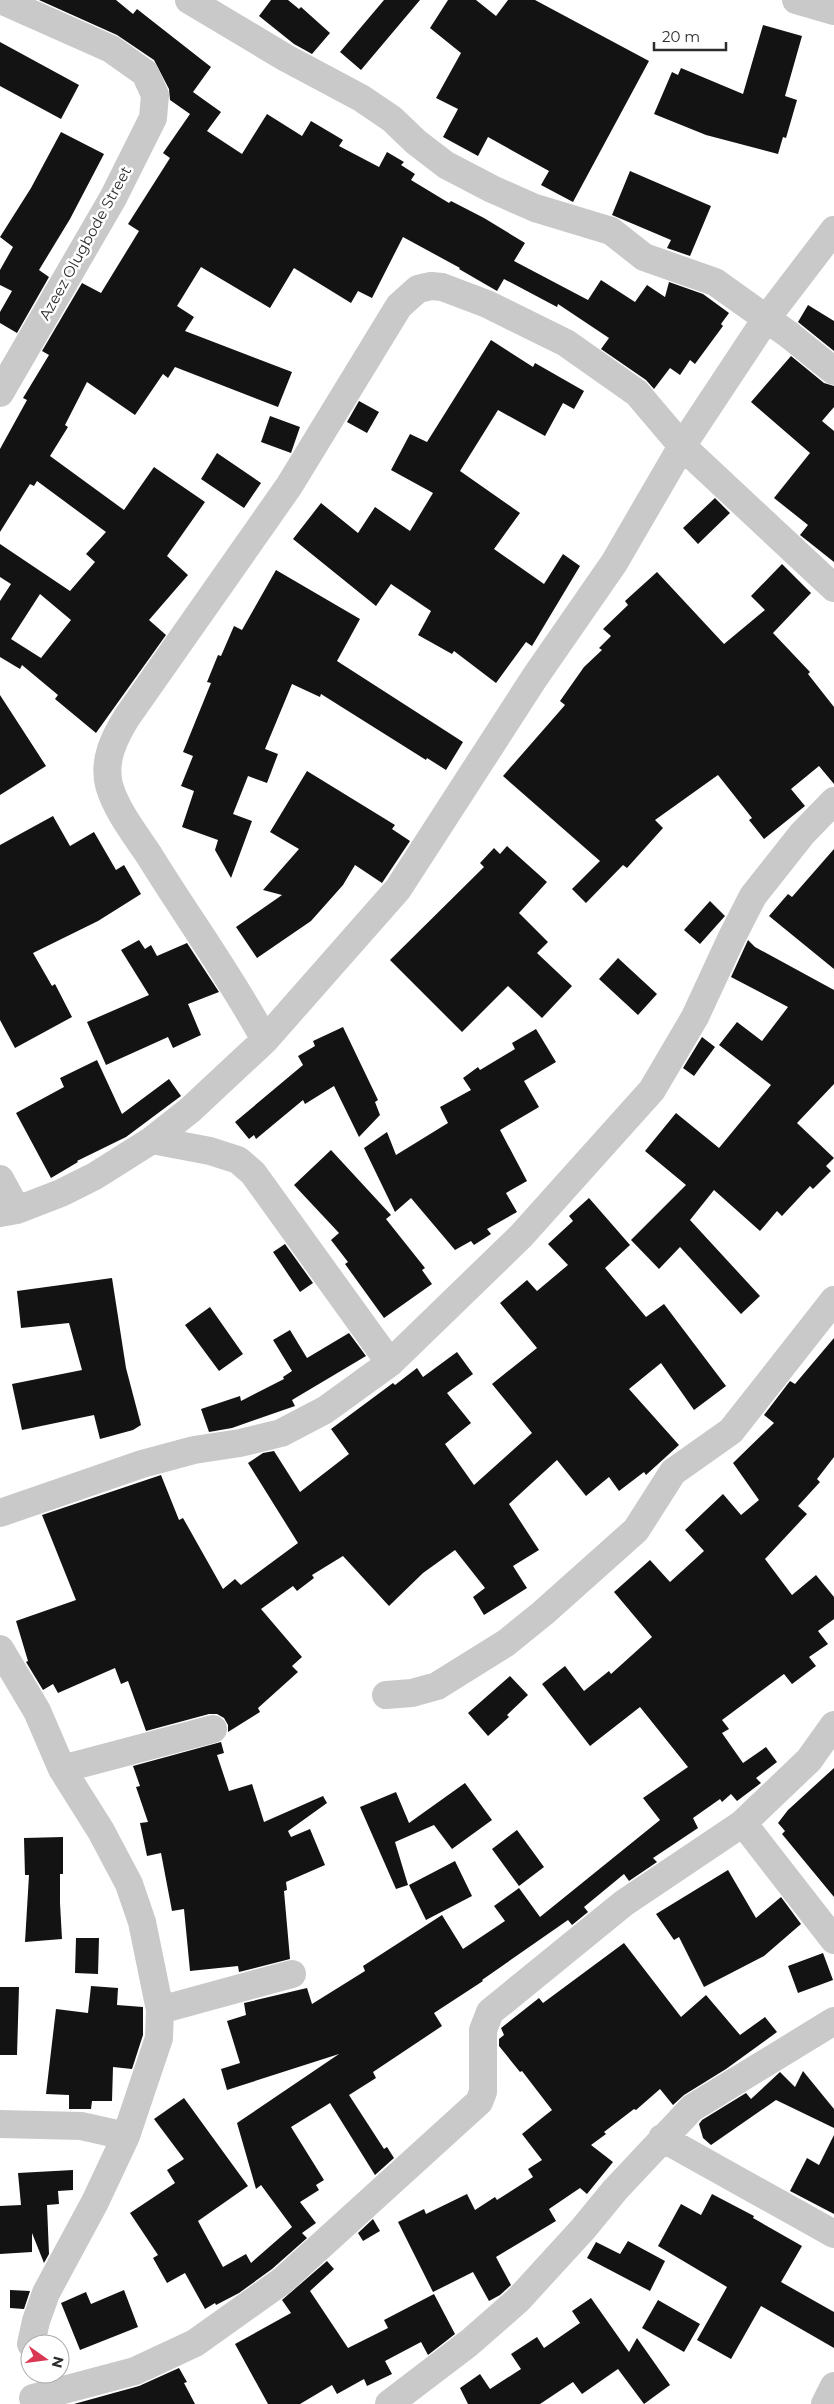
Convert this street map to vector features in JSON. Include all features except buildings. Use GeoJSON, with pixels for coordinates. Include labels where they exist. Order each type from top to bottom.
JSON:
{"type":"FeatureCollection","features":[{"type":"Feature","properties":{"kind":"street","name":"Azeez Olugbode Street"},"geometry":{"type":"LineString","coordinates":[[0,393],[114,198],[153,118],[155,95],[145,73],[112,49],[1,0]]}},
{"type":"Feature","properties":{"kind":"street"},"geometry":{"type":"LineString","coordinates":[[189,0],[286,58],[361,98],[392,119],[416,142],[446,165],[492,189],[535,208],[611,231],[644,257],[715,282],[834,371]]}},
{"type":"Feature","properties":{"kind":"street"},"geometry":{"type":"LineString","coordinates":[[796,0],[834,11]]}},
{"type":"Feature","properties":{"kind":"street"},"geometry":{"type":"LineString","coordinates":[[0,1179],[8,1212],[61,1194],[95,1176],[152,1140],[190,1110],[265,1040],[398,889],[530,685],[614,563],[682,446],[766,319],[834,230]]}},
{"type":"Feature","properties":{"kind":"street"},"geometry":{"type":"LineString","coordinates":[[265,1040],[238,990],[170,890],[126,819],[109,784],[108,754],[127,717],[289,486],[399,306],[418,289],[431,286],[442,287],[496,308],[566,343],[637,393],[682,446],[834,588]]}},
{"type":"Feature","properties":{"kind":"street"},"geometry":{"type":"LineString","coordinates":[[0,1513],[142,1464],[194,1450],[240,1443],[281,1433],[326,1410],[390,1363],[520,1236],[652,1090],[695,1017],[732,936],[753,896],[802,834],[834,801]]}},
{"type":"Feature","properties":{"kind":"street"},"geometry":{"type":"LineString","coordinates":[[152,1140],[210,1151],[238,1160],[253,1173],[390,1363]]}},
{"type":"Feature","properties":{"kind":"street"},"geometry":{"type":"LineString","coordinates":[[386,1695],[412,1693],[437,1686],[506,1643],[543,1613],[636,1530],[673,1472],[731,1431],[834,1300]]}},
{"type":"Feature","properties":{"kind":"street"},"geometry":{"type":"LineString","coordinates":[[0,1649],[37,1711],[62,1770],[101,1831],[128,1884],[142,1922],[160,2010],[159,2038],[126,2136],[96,2202],[46,2293],[33,2334]]}},
{"type":"Feature","properties":{"kind":"street"},"geometry":{"type":"LineString","coordinates":[[33,2392],[135,2371],[195,2343],[282,2281],[479,2102],[483,2092],[483,2030],[490,2012],[624,1903],[743,1823],[808,1760],[834,1725]]}},
{"type":"Feature","properties":{"kind":"street"},"geometry":{"type":"LineString","coordinates":[[62,1770],[213,1729]]}},
{"type":"Feature","properties":{"kind":"street"},"geometry":{"type":"LineString","coordinates":[[743,1823],[834,1940]]}},
{"type":"Feature","properties":{"kind":"street"},"geometry":{"type":"LineString","coordinates":[[160,2010],[292,1974]]}},
{"type":"Feature","properties":{"kind":"street"},"geometry":{"type":"LineString","coordinates":[[390,2404],[469,2343],[518,2300],[662,2138],[692,2108],[834,2021]]}},
{"type":"Feature","properties":{"kind":"street"},"geometry":{"type":"LineString","coordinates":[[0,2124],[81,2126],[126,2136]]}},
{"type":"Feature","properties":{"kind":"street"},"geometry":{"type":"LineString","coordinates":[[662,2138],[834,2234]]}},
{"type":"Feature","properties":{"kind":"street"},"geometry":{"type":"LineString","coordinates":[[825,2404],[834,2386]]}}]}
